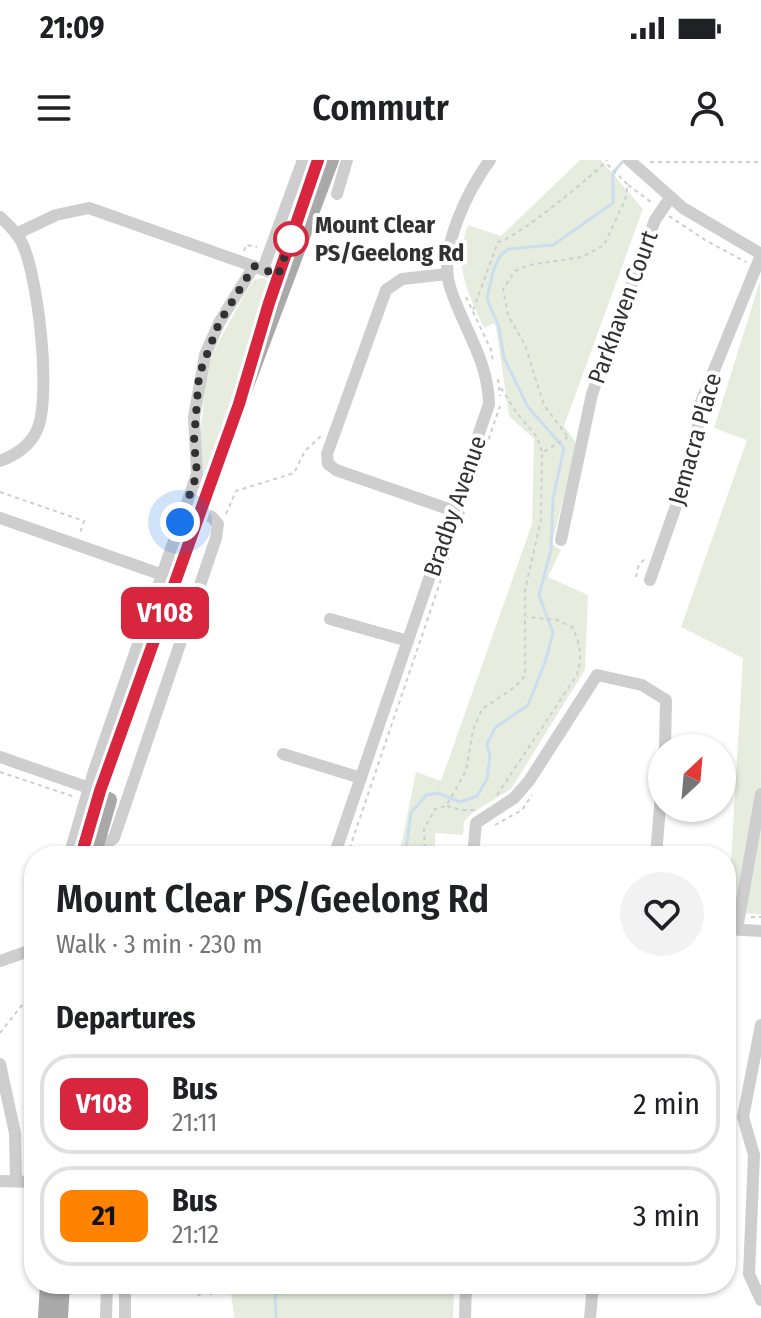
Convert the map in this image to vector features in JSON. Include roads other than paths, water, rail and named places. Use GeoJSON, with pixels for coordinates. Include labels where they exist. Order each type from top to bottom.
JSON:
{"type":"FeatureCollection","features":[{"type":"Feature","properties":{"kind":"main road"},"geometry":{"type":"LineString","coordinates":[[94,846],[100,791],[239,404],[271,272],[318,160]]}},
{"type":"Feature","properties":{"kind":"main road"},"geometry":{"type":"LineString","coordinates":[[271,272],[331,160]]}},
{"type":"Feature","properties":{"kind":"main road"},"geometry":{"type":"LineString","coordinates":[[46,1318],[47,1294]]}},
{"type":"Feature","properties":{"kind":"main road"},"geometry":{"type":"LineString","coordinates":[[60,1318],[61,1294]]}},
{"type":"Feature","properties":{"kind":"street"},"geometry":{"type":"LineString","coordinates":[[74,846],[100,791],[160,574],[197,474],[194,417],[205,355],[219,323],[271,272],[303,160]]}},
{"type":"Feature","properties":{"kind":"street"},"geometry":{"type":"LineString","coordinates":[[337,194],[347,160]]}},
{"type":"Feature","properties":{"kind":"street"},"geometry":{"type":"LineString","coordinates":[[454,511],[336,470],[328,464],[327,454],[387,287],[402,279],[447,274],[448,252],[462,211],[490,160]]}},
{"type":"Feature","properties":{"kind":"street"},"geometry":{"type":"LineString","coordinates":[[631,162],[670,198],[759,259]]}},
{"type":"Feature","properties":{"kind":"street","name":"Parkhaven Court"},"geometry":{"type":"LineString","coordinates":[[561,540],[592,394],[655,220],[670,198]]}},
{"type":"Feature","properties":{"kind":"street"},"geometry":{"type":"LineString","coordinates":[[18,237],[67,211],[85,208],[271,272]]}},
{"type":"Feature","properties":{"kind":"street"},"geometry":{"type":"LineString","coordinates":[[0,217],[18,237],[38,302],[42,409],[39,425],[30,442],[16,454],[0,461]]}},
{"type":"Feature","properties":{"kind":"street","name":"Jemacra Place"},"geometry":{"type":"LineString","coordinates":[[650,580],[697,446],[699,407],[759,259]]}},
{"type":"Feature","properties":{"kind":"street","name":"Bradby Avenue"},"geometry":{"type":"LineString","coordinates":[[337,846],[489,404],[481,356],[447,274]]}},
{"type":"Feature","properties":{"kind":"street"},"geometry":{"type":"LineString","coordinates":[[96,846],[112,830],[119,817],[222,519],[201,512]]}},
{"type":"Feature","properties":{"kind":"street"},"geometry":{"type":"LineString","coordinates":[[0,518],[160,574]]}},
{"type":"Feature","properties":{"kind":"street"},"geometry":{"type":"LineString","coordinates":[[330,619],[408,641]]}},
{"type":"Feature","properties":{"kind":"street"},"geometry":{"type":"LineString","coordinates":[[474,846],[476,823],[514,798],[529,781],[597,675],[642,685],[666,700],[663,734]]}},
{"type":"Feature","properties":{"kind":"street"},"geometry":{"type":"LineString","coordinates":[[283,754],[361,778]]}},
{"type":"Feature","properties":{"kind":"street"},"geometry":{"type":"LineString","coordinates":[[0,757],[100,791]]}},
{"type":"Feature","properties":{"kind":"street"},"geometry":{"type":"LineString","coordinates":[[736,910],[761,794]]}},
{"type":"Feature","properties":{"kind":"street"},"geometry":{"type":"LineString","coordinates":[[656,846],[657,822]]}},
{"type":"Feature","properties":{"kind":"street"},"geometry":{"type":"LineString","coordinates":[[736,929],[761,931]]}},
{"type":"Feature","properties":{"kind":"street"},"geometry":{"type":"LineString","coordinates":[[0,961],[24,953]]}},
{"type":"Feature","properties":{"kind":"street"},"geometry":{"type":"LineString","coordinates":[[761,1025],[743,1117],[754,1155],[757,1200],[749,1274],[761,1300]]}},
{"type":"Feature","properties":{"kind":"street"},"geometry":{"type":"LineString","coordinates":[[0,1064],[15,1133],[16,1180]]}},
{"type":"Feature","properties":{"kind":"street"},"geometry":{"type":"LineString","coordinates":[[0,1181],[24,1181]]}},
{"type":"Feature","properties":{"kind":"street"},"geometry":{"type":"LineString","coordinates":[[106,1318],[107,1294]]}},
{"type":"Feature","properties":{"kind":"street"},"geometry":{"type":"LineString","coordinates":[[125,1294],[125,1318]]}},
{"type":"Feature","properties":{"kind":"street"},"geometry":{"type":"LineString","coordinates":[[465,1318],[466,1294]]}},
{"type":"Feature","properties":{"kind":"street"},"geometry":{"type":"LineString","coordinates":[[590,1318],[592,1294]]}},
{"type":"Feature","properties":{"kind":"waterway"},"geometry":{"type":"LineString","coordinates":[[406,846],[411,813],[426,795],[438,793],[460,802],[477,796],[487,779],[490,757],[487,744],[495,728],[528,705],[553,633],[539,595],[551,550],[553,499],[564,448],[528,407],[504,358],[499,327],[487,299],[493,271],[500,256],[508,249],[553,245],[613,203],[613,173],[624,160]]}},
{"type":"Feature","properties":{"kind":"waterway"},"geometry":{"type":"LineString","coordinates":[[275,1294],[276,1318]]}},
{"type":"Feature","properties":{"kind":"place","name":"Mount Clear PS/Geelong Rd"},"geometry":{"type":"Point","coordinates":[291,239]}}]}
